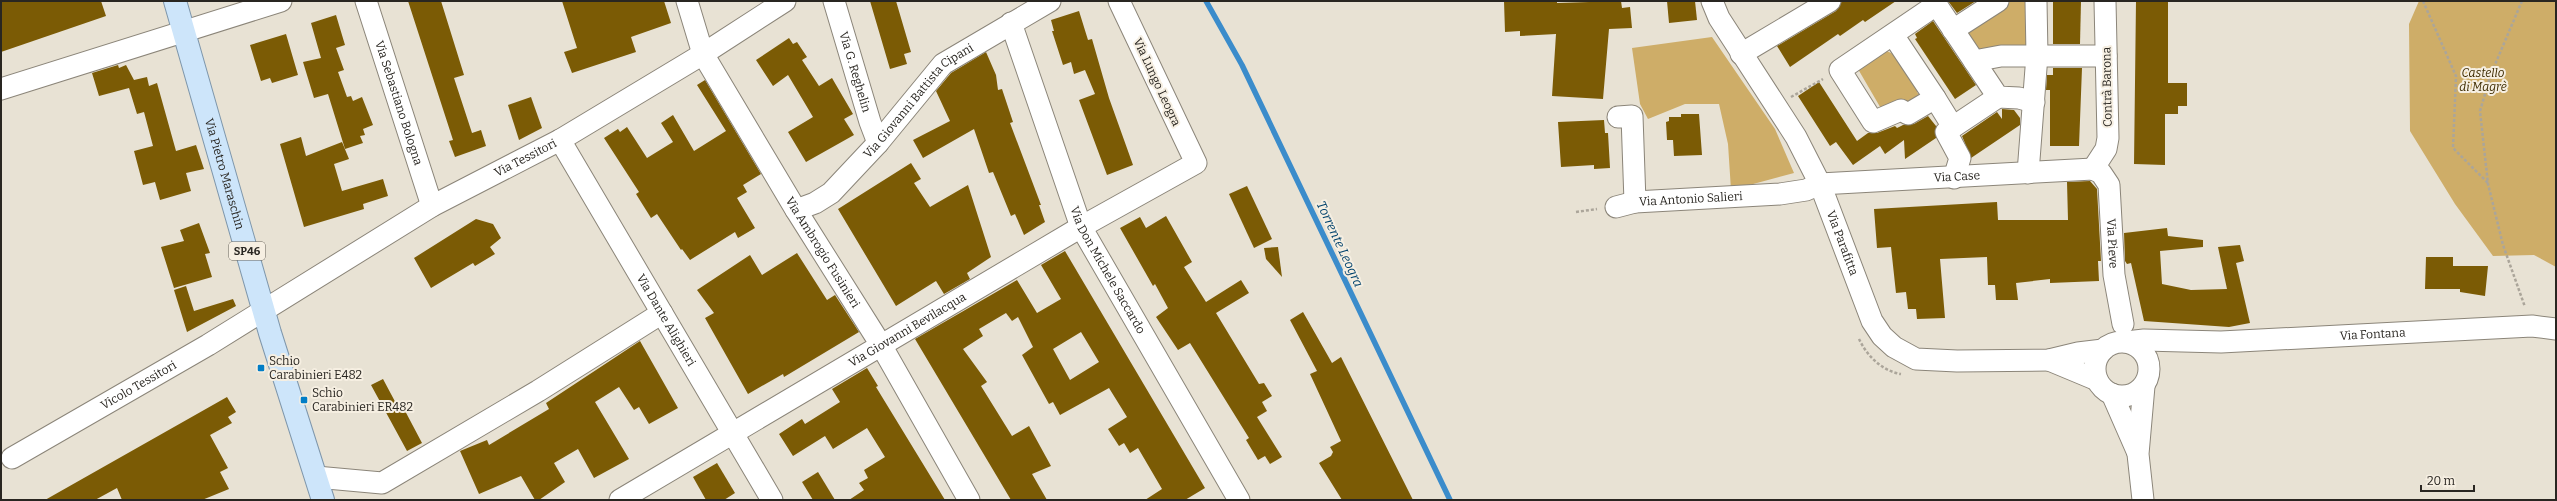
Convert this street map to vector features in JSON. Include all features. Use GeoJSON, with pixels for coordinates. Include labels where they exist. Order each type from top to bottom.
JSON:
{"type":"FeatureCollection","features":[{"type":"Feature","properties":{"kind":"main road","name":"Via Pietro Maraschin"},"geometry":{"type":"LineString","coordinates":[[175,1],[264,311],[323,500]]}},
{"type":"Feature","properties":{"kind":"street"},"geometry":{"type":"LineString","coordinates":[[1,89],[281,1]]}},
{"type":"Feature","properties":{"kind":"street","name":"Via Sebastiano Bologna"},"geometry":{"type":"LineString","coordinates":[[366,1],[432,206]]}},
{"type":"Feature","properties":{"kind":"street","name":"Via Ambrogio Fusinieri"},"geometry":{"type":"LineString","coordinates":[[687,1],[703,54],[796,210],[881,345],[969,500]]}},
{"type":"Feature","properties":{"kind":"street","name":"Via Tessitori"},"geometry":{"type":"LineString","coordinates":[[264,311],[432,206],[560,140],[703,54],[785,1]]}},
{"type":"Feature","properties":{"kind":"street","name":"Via G. Reghelin"},"geometry":{"type":"LineString","coordinates":[[834,1],[870,122],[878,143]]}},
{"type":"Feature","properties":{"kind":"street","name":"Via Giovanni Battista Cipani"},"geometry":{"type":"LineString","coordinates":[[796,210],[815,203],[831,193],[878,143],[943,64],[1050,1]]}},
{"type":"Feature","properties":{"kind":"street","name":"Via Lungo Leogra"},"geometry":{"type":"LineString","coordinates":[[1119,1],[1196,163]]}},
{"type":"Feature","properties":{"kind":"street","name":"Via Parafitta"},"geometry":{"type":"LineString","coordinates":[[1712,1],[1719,18],[1741,54],[1796,138],[1820,184],[1872,321],[1882,336],[1894,347],[1916,359],[1957,361],[2049,360],[2103,350]]}},
{"type":"Feature","properties":{"kind":"street"},"geometry":{"type":"LineString","coordinates":[[1741,54],[1830,1]]}},
{"type":"Feature","properties":{"kind":"street"},"geometry":{"type":"LineString","coordinates":[[1953,30],[1998,1]]}},
{"type":"Feature","properties":{"kind":"street"},"geometry":{"type":"LineString","coordinates":[[2028,173],[2034,102],[2036,1]]}},
{"type":"Feature","properties":{"kind":"street","name":"Contrà Barona"},"geometry":{"type":"LineString","coordinates":[[2093,169],[2106,149],[2108,138],[2106,1]]}},
{"type":"Feature","properties":{"kind":"street"},"geometry":{"type":"LineString","coordinates":[[1935,98],[1908,114],[1901,110],[1873,122],[1840,70],[1893,35],[1935,3],[1998,97]]}},
{"type":"Feature","properties":{"kind":"street","name":"Via Don Michele Saccardo"},"geometry":{"type":"LineString","coordinates":[[1011,23],[1081,227],[1239,500]]}},
{"type":"Feature","properties":{"kind":"street"},"geometry":{"type":"LineString","coordinates":[[1893,35],[1953,127]]}},
{"type":"Feature","properties":{"kind":"street"},"geometry":{"type":"LineString","coordinates":[[1974,61],[2001,56],[2106,56]]}},
{"type":"Feature","properties":{"kind":"street"},"geometry":{"type":"LineString","coordinates":[[1954,178],[1960,158],[1946,132],[1998,97],[2019,98],[2034,102]]}},
{"type":"Feature","properties":{"kind":"street","name":"Via Antonio Salieri"},"geometry":{"type":"LineString","coordinates":[[1618,117],[1632,116],[1635,202],[1780,194],[1806,190],[1820,184]]}},
{"type":"Feature","properties":{"kind":"street","name":"Via Dante Alighieri"},"geometry":{"type":"LineString","coordinates":[[560,140],[772,500]]}},
{"type":"Feature","properties":{"kind":"street","name":"Via Giovanni Bevilacqua"},"geometry":{"type":"LineString","coordinates":[[620,500],[1081,227],[1196,163]]}},
{"type":"Feature","properties":{"kind":"street","name":"Via Case"},"geometry":{"type":"LineString","coordinates":[[1820,184],[1954,178],[2093,169]]}},
{"type":"Feature","properties":{"kind":"street","name":"Via Pieve"},"geometry":{"type":"LineString","coordinates":[[2093,169],[2102,173],[2109,185],[2114,275],[2124,333]]}},
{"type":"Feature","properties":{"kind":"street"},"geometry":{"type":"LineString","coordinates":[[1616,207],[1631,205],[1635,202]]}},
{"type":"Feature","properties":{"kind":"street","name":"Vicolo Tessitori"},"geometry":{"type":"LineString","coordinates":[[12,458],[264,311]]}},
{"type":"Feature","properties":{"kind":"street"},"geometry":{"type":"LineString","coordinates":[[316,477],[382,483],[538,391],[662,313]]}},
{"type":"Feature","properties":{"kind":"street","name":"Via Fontana"},"geometry":{"type":"LineString","coordinates":[[2124,333],[2144,340],[2190,342],[2532,326],[2556,329]]}},
{"type":"Feature","properties":{"kind":"street"},"geometry":{"type":"LineString","coordinates":[[2143,500],[2138,454],[2147,377],[2142,350],[2124,333],[2103,350],[2096,364],[2098,380],[2106,391],[2112,394],[2130,395],[2147,377]]}},
{"type":"Feature","properties":{"kind":"street","name":"Via Fontana"},"geometry":{"type":"LineString","coordinates":[[2147,377],[2173,348],[2190,342]]}},
{"type":"Feature","properties":{"kind":"street","name":"Via Parafitta"},"geometry":{"type":"LineString","coordinates":[[2049,360],[2077,369],[2098,380]]}},
{"type":"Feature","properties":{"kind":"street"},"geometry":{"type":"LineString","coordinates":[[2112,394],[2138,454]]}},
{"type":"Feature","properties":{"kind":"path"},"geometry":{"type":"LineString","coordinates":[[2423,1],[2456,76],[2454,148],[2488,184]]}},
{"type":"Feature","properties":{"kind":"path"},"geometry":{"type":"LineString","coordinates":[[2522,1],[2491,74],[2480,111],[2488,184],[2503,245],[2532,326]]}},
{"type":"Feature","properties":{"kind":"path"},"geometry":{"type":"LineString","coordinates":[[1775,106],[1840,70]]}},
{"type":"Feature","properties":{"kind":"green space"},"geometry":{"type":"Polygon","coordinates":[[[2011,1],[2028,1],[2030,48],[1978,50],[1966,31],[2011,1]]]}},
{"type":"Feature","properties":{"kind":"green space","name":"Castello di Magrè"},"geometry":{"type":"Polygon","coordinates":[[[2419,1],[2556,1],[2556,267],[2534,255],[2493,256],[2455,204],[2410,131],[2409,24],[2419,1]]]}},
{"type":"Feature","properties":{"kind":"green space"},"geometry":{"type":"Polygon","coordinates":[[[1712,37],[1775,129],[1794,173],[1731,190],[1728,144],[1719,104],[1685,104],[1648,119],[1640,104],[1632,48],[1712,37]]]}},
{"type":"Feature","properties":{"kind":"green space"},"geometry":{"type":"Polygon","coordinates":[[[1899,50],[1920,82],[1917,92],[1922,100],[1883,112],[1858,69],[1887,51],[1893,54],[1899,50]]]}},
{"type":"Feature","properties":{"kind":"building"},"geometry":{"type":"Polygon","coordinates":[[[1,1],[101,1],[106,16],[1,52],[1,1]]]}},
{"type":"Feature","properties":{"kind":"building"},"geometry":{"type":"Polygon","coordinates":[[[408,1],[441,1],[464,75],[454,78],[472,133],[481,130],[486,146],[455,157],[449,141],[453,140],[408,1]]]}},
{"type":"Feature","properties":{"kind":"building"},"geometry":{"type":"Polygon","coordinates":[[[562,1],[664,1],[671,23],[631,37],[636,52],[572,73],[564,52],[577,48],[562,1]]]}},
{"type":"Feature","properties":{"kind":"building"},"geometry":{"type":"Polygon","coordinates":[[[870,1],[896,1],[911,52],[904,54],[907,64],[890,69],[870,1]]]}},
{"type":"Feature","properties":{"kind":"building"},"geometry":{"type":"Polygon","coordinates":[[[1504,1],[1557,1],[1557,3],[1621,1],[1622,8],[1630,7],[1632,28],[1609,29],[1603,99],[1552,96],[1556,34],[1520,36],[1520,31],[1505,32],[1504,1]]]}},
{"type":"Feature","properties":{"kind":"building"},"geometry":{"type":"Polygon","coordinates":[[[1667,1],[1695,1],[1697,20],[1669,23],[1667,1]]]}},
{"type":"Feature","properties":{"kind":"building"},"geometry":{"type":"Polygon","coordinates":[[[1842,1],[1896,1],[1865,22],[1863,20],[1840,36],[1838,34],[1790,67],[1777,46],[1836,11],[1842,1]]]}},
{"type":"Feature","properties":{"kind":"building"},"geometry":{"type":"Polygon","coordinates":[[[1948,1],[1976,1],[1957,13],[1948,1]]]}},
{"type":"Feature","properties":{"kind":"building"},"geometry":{"type":"Polygon","coordinates":[[[2053,1],[2081,1],[2080,44],[2053,44],[2053,1]]]}},
{"type":"Feature","properties":{"kind":"building"},"geometry":{"type":"Polygon","coordinates":[[[2136,1],[2168,1],[2168,83],[2187,83],[2187,106],[2178,106],[2178,114],[2165,114],[2165,165],[2134,164],[2136,1]]]}},
{"type":"Feature","properties":{"kind":"building"},"geometry":{"type":"Polygon","coordinates":[[[1079,11],[1088,40],[1092,39],[1109,98],[1133,165],[1107,175],[1079,100],[1095,94],[1085,70],[1074,74],[1071,62],[1063,65],[1052,31],[1054,31],[1051,20],[1079,11]]]}},
{"type":"Feature","properties":{"kind":"building"},"geometry":{"type":"Polygon","coordinates":[[[336,15],[345,45],[336,48],[344,70],[338,72],[347,97],[351,96],[353,101],[362,97],[373,125],[363,129],[365,135],[360,136],[363,143],[345,149],[328,94],[314,98],[303,62],[321,58],[311,23],[336,15]]]}},
{"type":"Feature","properties":{"kind":"building"},"geometry":{"type":"Polygon","coordinates":[[[1933,21],[1976,85],[1955,99],[1915,39],[1917,38],[1915,34],[1933,21]]]}},
{"type":"Feature","properties":{"kind":"building"},"geometry":{"type":"Polygon","coordinates":[[[286,34],[298,75],[272,83],[270,78],[261,81],[250,45],[286,34]]]}},
{"type":"Feature","properties":{"kind":"building"},"geometry":{"type":"Polygon","coordinates":[[[789,38],[793,44],[797,42],[807,57],[802,60],[819,86],[832,78],[853,114],[844,119],[854,135],[806,162],[788,132],[813,117],[788,75],[773,86],[756,60],[789,38]]]}},
{"type":"Feature","properties":{"kind":"building"},"geometry":{"type":"Polygon","coordinates":[[[986,52],[996,75],[998,90],[1002,89],[1013,122],[1010,123],[1041,205],[1039,205],[1045,222],[1024,235],[1015,214],[1011,216],[993,172],[989,173],[974,129],[923,158],[913,140],[950,121],[936,91],[951,73],[986,52]]]}},
{"type":"Feature","properties":{"kind":"building"},"geometry":{"type":"Polygon","coordinates":[[[118,65],[119,68],[126,65],[134,80],[147,77],[149,86],[157,83],[176,151],[196,145],[204,169],[186,173],[191,191],[160,200],[155,182],[143,185],[134,151],[153,146],[144,112],[137,114],[129,88],[99,96],[92,73],[118,65]]]}},
{"type":"Feature","properties":{"kind":"building"},"geometry":{"type":"Polygon","coordinates":[[[2053,68],[2082,68],[2079,146],[2050,146],[2050,90],[2046,90],[2047,75],[2053,75],[2053,68]]]}},
{"type":"Feature","properties":{"kind":"building"},"geometry":{"type":"Polygon","coordinates":[[[705,80],[761,174],[743,185],[747,192],[737,198],[755,228],[738,238],[735,232],[690,260],[682,249],[681,250],[657,214],[651,218],[636,194],[639,192],[604,138],[618,129],[620,132],[627,127],[647,158],[673,142],[661,123],[673,115],[694,151],[726,131],[697,85],[705,80]]]}},
{"type":"Feature","properties":{"kind":"building"},"geometry":{"type":"Polygon","coordinates":[[[1819,82],[1857,141],[1868,133],[1877,133],[1895,126],[1897,128],[1903,125],[1914,124],[1928,116],[1936,126],[1936,138],[1905,159],[1904,140],[1885,154],[1880,146],[1853,165],[1836,142],[1830,146],[1798,96],[1819,82]]]}},
{"type":"Feature","properties":{"kind":"building"},"geometry":{"type":"Polygon","coordinates":[[[531,97],[542,128],[519,140],[508,105],[531,97]]]}},
{"type":"Feature","properties":{"kind":"building"},"geometry":{"type":"Polygon","coordinates":[[[2002,109],[2014,110],[2020,118],[2020,125],[1971,158],[1962,136],[1997,112],[2002,119],[2002,109]]]}},
{"type":"Feature","properties":{"kind":"building"},"geometry":{"type":"Polygon","coordinates":[[[1681,114],[1699,114],[1702,155],[1674,156],[1673,140],[1667,140],[1666,122],[1669,121],[1669,117],[1681,117],[1681,114]]]}},
{"type":"Feature","properties":{"kind":"building"},"geometry":{"type":"Polygon","coordinates":[[[1604,120],[1605,133],[1608,133],[1610,168],[1594,169],[1594,165],[1561,167],[1558,122],[1604,120]]]}},
{"type":"Feature","properties":{"kind":"building"},"geometry":{"type":"Polygon","coordinates":[[[301,137],[306,156],[342,142],[349,159],[334,164],[342,191],[383,179],[388,196],[363,204],[364,209],[304,227],[280,144],[301,137]]]}},
{"type":"Feature","properties":{"kind":"building"},"geometry":{"type":"Polygon","coordinates":[[[911,163],[921,179],[914,183],[930,207],[968,185],[991,257],[967,273],[970,279],[944,294],[936,281],[896,306],[838,209],[911,163]]]}},
{"type":"Feature","properties":{"kind":"building"},"geometry":{"type":"Polygon","coordinates":[[[2090,181],[2097,189],[2101,261],[2098,261],[2099,281],[2050,283],[2050,279],[2016,283],[2018,300],[1996,300],[1995,285],[1988,285],[1987,257],[1940,259],[1945,318],[1917,319],[1916,309],[1908,309],[1906,292],[1896,293],[1891,247],[1877,248],[1874,209],[1997,202],[1998,220],[2068,220],[2067,182],[2090,181]]]}},
{"type":"Feature","properties":{"kind":"building"},"geometry":{"type":"Polygon","coordinates":[[[1247,186],[1272,239],[1254,248],[1229,194],[1247,186]]]}},
{"type":"Feature","properties":{"kind":"building"},"geometry":{"type":"Polygon","coordinates":[[[1166,216],[1192,262],[1184,267],[1206,302],[1241,280],[1249,293],[1216,313],[1259,384],[1264,383],[1272,396],[1262,402],[1267,411],[1257,417],[1282,457],[1270,464],[1265,456],[1258,460],[1246,440],[1249,438],[1190,343],[1178,350],[1156,317],[1168,308],[1155,284],[1153,286],[1120,228],[1140,217],[1146,228],[1166,216]]]}},
{"type":"Feature","properties":{"kind":"building"},"geometry":{"type":"Polygon","coordinates":[[[476,219],[493,224],[501,238],[490,247],[495,254],[475,266],[473,263],[431,288],[414,258],[476,219]]]}},
{"type":"Feature","properties":{"kind":"building"},"geometry":{"type":"Polygon","coordinates":[[[199,223],[210,253],[205,254],[212,277],[174,288],[161,247],[184,241],[180,230],[199,223]]]}},
{"type":"Feature","properties":{"kind":"building"},"geometry":{"type":"Polygon","coordinates":[[[2167,228],[2168,236],[2203,240],[2203,247],[2160,251],[2162,284],[2191,290],[2227,289],[2218,247],[2240,245],[2244,261],[2236,263],[2250,323],[2229,327],[2144,321],[2131,263],[2127,264],[2125,261],[2124,233],[2167,228]]]}},
{"type":"Feature","properties":{"kind":"building"},"geometry":{"type":"Polygon","coordinates":[[[1278,247],[1282,277],[1266,259],[1264,248],[1278,247]]]}},
{"type":"Feature","properties":{"kind":"building"},"geometry":{"type":"Polygon","coordinates":[[[1065,251],[1205,488],[1185,500],[1145,500],[1162,489],[1138,448],[1130,453],[1124,443],[1119,446],[1108,429],[1127,417],[1109,388],[1060,415],[1053,402],[1049,404],[1022,355],[1033,347],[1018,317],[1012,321],[1006,313],[979,329],[983,336],[963,349],[987,382],[981,386],[1012,436],[1029,426],[1051,466],[1032,474],[1047,500],[1011,500],[915,339],[1017,280],[1037,313],[1061,299],[1041,265],[1065,251]],[[1081,332],[1053,349],[1070,380],[1099,362],[1081,332]]]}},
{"type":"Feature","properties":{"kind":"building"},"geometry":{"type":"Polygon","coordinates":[[[797,253],[827,300],[835,295],[859,332],[784,377],[783,374],[748,394],[705,318],[714,313],[697,290],[750,255],[762,275],[797,253]]]}},
{"type":"Feature","properties":{"kind":"building"},"geometry":{"type":"Polygon","coordinates":[[[2426,257],[2453,257],[2453,266],[2488,266],[2485,296],[2460,292],[2460,289],[2425,289],[2426,257]]]}},
{"type":"Feature","properties":{"kind":"building"},"geometry":{"type":"Polygon","coordinates":[[[186,286],[194,311],[233,299],[236,306],[187,332],[174,290],[186,286]]]}},
{"type":"Feature","properties":{"kind":"building"},"geometry":{"type":"Polygon","coordinates":[[[1303,312],[1332,363],[1341,357],[1413,500],[1342,500],[1319,463],[1331,456],[1333,452],[1330,447],[1341,441],[1310,374],[1317,371],[1290,320],[1303,312]]]}},
{"type":"Feature","properties":{"kind":"building"},"geometry":{"type":"Polygon","coordinates":[[[640,341],[678,408],[649,424],[639,407],[634,410],[619,387],[595,402],[629,459],[594,478],[578,449],[554,463],[565,482],[539,500],[535,500],[521,476],[479,494],[460,451],[487,440],[489,445],[549,409],[546,403],[640,341]]]}},
{"type":"Feature","properties":{"kind":"building"},"geometry":{"type":"Polygon","coordinates":[[[867,368],[878,386],[876,387],[945,500],[849,500],[864,490],[859,483],[868,478],[864,470],[885,457],[867,428],[833,449],[825,436],[793,456],[779,434],[802,419],[805,424],[840,402],[832,389],[867,368]]]}},
{"type":"Feature","properties":{"kind":"building"},"geometry":{"type":"Polygon","coordinates":[[[383,379],[399,409],[403,407],[422,443],[407,451],[371,385],[383,379]]]}},
{"type":"Feature","properties":{"kind":"building"},"geometry":{"type":"Polygon","coordinates":[[[227,397],[236,412],[228,417],[232,423],[210,435],[228,468],[220,472],[229,489],[202,500],[122,500],[117,488],[95,500],[45,500],[227,397]]]}},
{"type":"Feature","properties":{"kind":"building"},"geometry":{"type":"Polygon","coordinates":[[[717,463],[735,493],[724,500],[706,500],[693,477],[717,463]]]}},
{"type":"Feature","properties":{"kind":"building"},"geometry":{"type":"Polygon","coordinates":[[[818,472],[835,500],[813,500],[802,482],[818,472]]]}},
{"type":"Feature","properties":{"kind":"waterway","name":"Torrente Leogra"},"geometry":{"type":"LineString","coordinates":[[1206,1],[1242,65],[1450,500]]}},
{"type":"Feature","properties":{"kind":"place","name":"Schio Carabinieri E482"},"geometry":{"type":"Point","coordinates":[261,368]}},
{"type":"Feature","properties":{"kind":"place","name":"Schio Carabinieri ER482"},"geometry":{"type":"Point","coordinates":[304,400]}}]}
